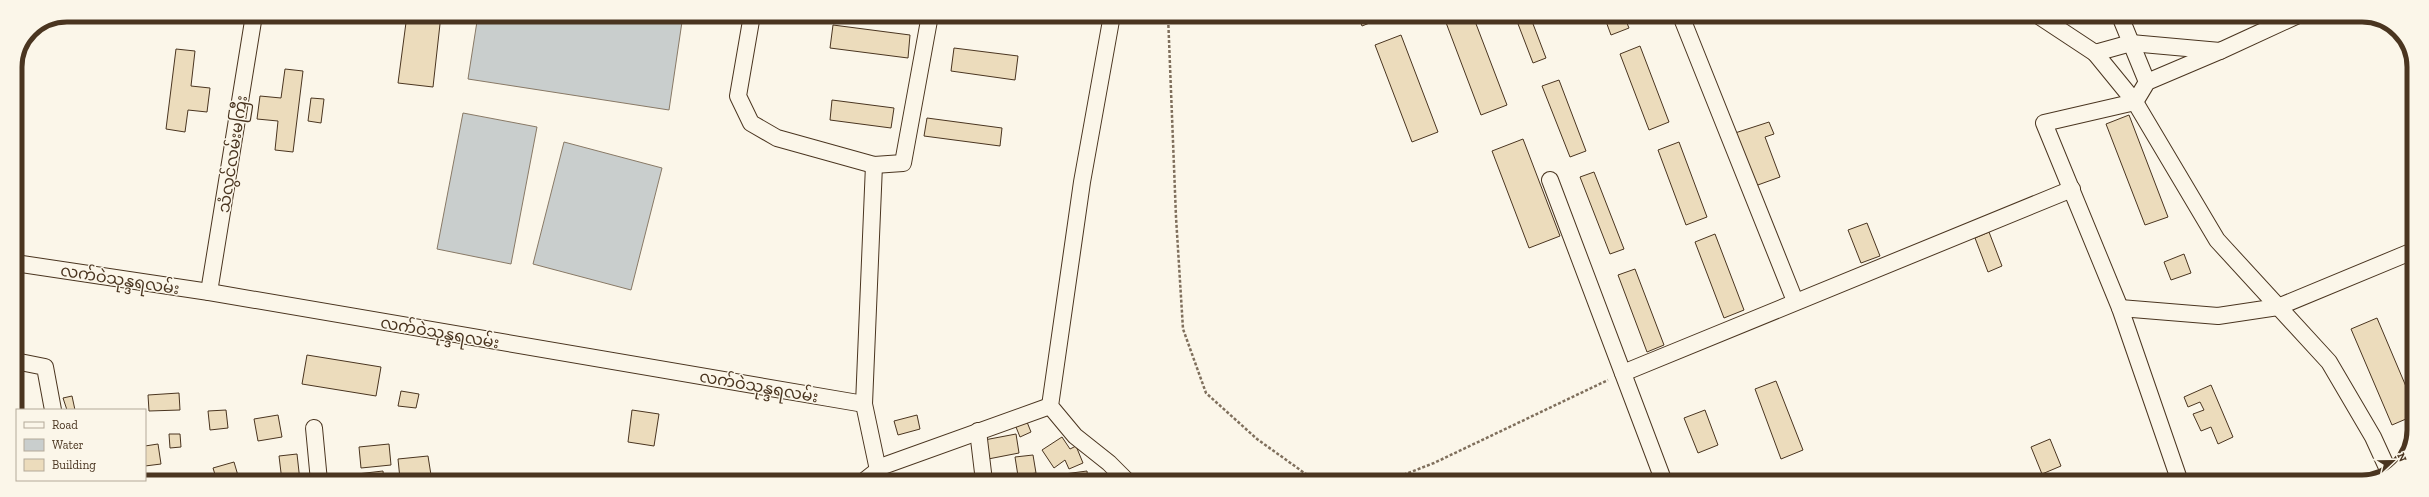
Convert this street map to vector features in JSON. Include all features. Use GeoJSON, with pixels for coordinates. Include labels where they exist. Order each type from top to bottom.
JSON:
{"type":"FeatureCollection","features":[{"type":"Feature","properties":{"kind":"street","name":"သံလွင်လမ်းမကြီး"},"geometry":{"type":"LineString","coordinates":[[209,292],[253,22]]}},
{"type":"Feature","properties":{"kind":"street"},"geometry":{"type":"LineString","coordinates":[[751,22],[738,96],[751,123],[777,138],[874,165],[903,163],[929,22]]}},
{"type":"Feature","properties":{"kind":"street"},"geometry":{"type":"LineString","coordinates":[[1111,22],[1082,182],[1050,406],[1075,436],[1109,462],[1121,475]]}},
{"type":"Feature","properties":{"kind":"street"},"geometry":{"type":"LineString","coordinates":[[1683,22],[1795,301]]}},
{"type":"Feature","properties":{"kind":"street"},"geometry":{"type":"LineString","coordinates":[[2048,22],[2095,53],[2135,102],[2217,240],[2328,362],[2373,437],[2387,467]]}},
{"type":"Feature","properties":{"kind":"street"},"geometry":{"type":"LineString","coordinates":[[2122,22],[2147,82]]}},
{"type":"Feature","properties":{"kind":"street"},"geometry":{"type":"LineString","coordinates":[[2178,475],[2120,308],[2044,123],[2135,102],[2147,82],[2283,22]]}},
{"type":"Feature","properties":{"kind":"street"},"geometry":{"type":"LineString","coordinates":[[2095,53],[2131,43],[2220,51]]}},
{"type":"Feature","properties":{"kind":"street"},"geometry":{"type":"LineString","coordinates":[[874,165],[864,404],[878,470]]}},
{"type":"Feature","properties":{"kind":"street"},"geometry":{"type":"LineString","coordinates":[[1550,180],[1661,475]]}},
{"type":"Feature","properties":{"kind":"street"},"geometry":{"type":"LineString","coordinates":[[1623,373],[1795,301],[2072,189]]}},
{"type":"Feature","properties":{"kind":"street"},"geometry":{"type":"LineString","coordinates":[[2120,308],[2218,316],[2278,307],[2407,255]]}},
{"type":"Feature","properties":{"kind":"street","name":"လက်ဝဲသုန္ဒရလမ်း"},"geometry":{"type":"LineString","coordinates":[[22,264],[209,292],[864,404]]}},
{"type":"Feature","properties":{"kind":"street"},"geometry":{"type":"LineString","coordinates":[[22,362],[45,367],[53,409]]}},
{"type":"Feature","properties":{"kind":"street"},"geometry":{"type":"LineString","coordinates":[[872,475],[878,470],[978,431],[1050,406]]}},
{"type":"Feature","properties":{"kind":"street"},"geometry":{"type":"LineString","coordinates":[[314,428],[318,475]]}},
{"type":"Feature","properties":{"kind":"street"},"geometry":{"type":"LineString","coordinates":[[978,431],[983,475]]}},
{"type":"Feature","properties":{"kind":"street"},"geometry":{"type":"LineString","coordinates":[[1109,462],[1110,475]]}},
{"type":"Feature","properties":{"kind":"path"},"geometry":{"type":"LineString","coordinates":[[1168,22],[1176,217],[1183,329],[1206,393],[1256,439],[1307,475]]}},
{"type":"Feature","properties":{"kind":"path"},"geometry":{"type":"LineString","coordinates":[[1402,475],[1434,463],[1623,373]]}},
{"type":"Feature","properties":{"kind":"water"},"geometry":{"type":"Polygon","coordinates":[[[477,22],[682,22],[669,110],[468,79],[477,22]]]}},
{"type":"Feature","properties":{"kind":"water"},"geometry":{"type":"Polygon","coordinates":[[[463,113],[537,127],[511,264],[437,249],[463,113]]]}},
{"type":"Feature","properties":{"kind":"water"},"geometry":{"type":"Polygon","coordinates":[[[564,142],[662,168],[631,290],[533,264],[564,142]]]}},
{"type":"Feature","properties":{"kind":"building"},"geometry":{"type":"Polygon","coordinates":[[[406,22],[440,22],[433,87],[398,83],[406,22]]]}},
{"type":"Feature","properties":{"kind":"building"},"geometry":{"type":"Polygon","coordinates":[[[1360,22],[1372,22],[1362,26],[1360,22]]]}},
{"type":"Feature","properties":{"kind":"building"},"geometry":{"type":"Polygon","coordinates":[[[1446,22],[1475,22],[1507,105],[1481,115],[1446,22]]]}},
{"type":"Feature","properties":{"kind":"building"},"geometry":{"type":"Polygon","coordinates":[[[1517,22],[1532,22],[1546,58],[1533,63],[1517,22]]]}},
{"type":"Feature","properties":{"kind":"building"},"geometry":{"type":"Polygon","coordinates":[[[1606,22],[1626,22],[1629,28],[1611,35],[1606,22]]]}},
{"type":"Feature","properties":{"kind":"building"},"geometry":{"type":"Polygon","coordinates":[[[833,25],[910,35],[908,58],[830,48],[833,25]]]}},
{"type":"Feature","properties":{"kind":"building"},"geometry":{"type":"Polygon","coordinates":[[[1401,35],[1438,132],[1412,142],[1375,45],[1401,35]]]}},
{"type":"Feature","properties":{"kind":"building"},"geometry":{"type":"Polygon","coordinates":[[[1640,46],[1669,122],[1649,130],[1620,54],[1640,46]]]}},
{"type":"Feature","properties":{"kind":"building"},"geometry":{"type":"Polygon","coordinates":[[[954,48],[1018,56],[1015,80],[951,71],[954,48]]]}},
{"type":"Feature","properties":{"kind":"building"},"geometry":{"type":"Polygon","coordinates":[[[176,49],[195,51],[191,86],[210,88],[207,112],[188,110],[185,132],[166,129],[176,49]]]}},
{"type":"Feature","properties":{"kind":"building"},"geometry":{"type":"Polygon","coordinates":[[[285,69],[303,71],[293,152],[275,150],[278,121],[257,119],[260,96],[281,98],[285,69]]]}},
{"type":"Feature","properties":{"kind":"building"},"geometry":{"type":"Polygon","coordinates":[[[1559,80],[1586,151],[1570,157],[1542,86],[1559,80]]]}},
{"type":"Feature","properties":{"kind":"building"},"geometry":{"type":"Polygon","coordinates":[[[311,98],[324,99],[321,123],[308,121],[311,98]]]}},
{"type":"Feature","properties":{"kind":"building"},"geometry":{"type":"Polygon","coordinates":[[[832,100],[894,108],[891,128],[830,120],[832,100]]]}},
{"type":"Feature","properties":{"kind":"building"},"geometry":{"type":"Polygon","coordinates":[[[2129,115],[2168,217],[2145,225],[2106,124],[2129,115]]]}},
{"type":"Feature","properties":{"kind":"building"},"geometry":{"type":"Polygon","coordinates":[[[927,118],[1002,128],[1000,146],[924,136],[927,118]]]}},
{"type":"Feature","properties":{"kind":"building"},"geometry":{"type":"Polygon","coordinates":[[[1769,122],[1774,134],[1765,137],[1780,177],[1755,186],[1735,133],[1769,122]]]}},
{"type":"Feature","properties":{"kind":"building"},"geometry":{"type":"Polygon","coordinates":[[[1523,139],[1560,236],[1529,248],[1492,151],[1523,139]]]}},
{"type":"Feature","properties":{"kind":"building"},"geometry":{"type":"Polygon","coordinates":[[[1679,142],[1707,217],[1686,225],[1658,150],[1679,142]]]}},
{"type":"Feature","properties":{"kind":"building"},"geometry":{"type":"Polygon","coordinates":[[[1594,172],[1624,249],[1610,254],[1580,177],[1594,172]]]}},
{"type":"Feature","properties":{"kind":"building"},"geometry":{"type":"Polygon","coordinates":[[[1867,223],[1880,256],[1861,263],[1848,230],[1867,223]]]}},
{"type":"Feature","properties":{"kind":"building"},"geometry":{"type":"Polygon","coordinates":[[[1989,232],[2002,266],[1988,272],[1975,238],[1989,232]]]}},
{"type":"Feature","properties":{"kind":"building"},"geometry":{"type":"Polygon","coordinates":[[[1715,234],[1744,310],[1724,318],[1695,242],[1715,234]]]}},
{"type":"Feature","properties":{"kind":"building"},"geometry":{"type":"Polygon","coordinates":[[[2184,254],[2191,273],[2171,280],[2164,262],[2184,254]]]}},
{"type":"Feature","properties":{"kind":"building"},"geometry":{"type":"Polygon","coordinates":[[[1635,269],[1664,345],[1647,352],[1618,275],[1635,269]]]}},
{"type":"Feature","properties":{"kind":"building"},"geometry":{"type":"Polygon","coordinates":[[[2377,318],[2407,389],[2407,419],[2392,425],[2351,329],[2377,318]]]}},
{"type":"Feature","properties":{"kind":"building"},"geometry":{"type":"Polygon","coordinates":[[[307,355],[381,367],[376,396],[302,384],[307,355]]]}},
{"type":"Feature","properties":{"kind":"building"},"geometry":{"type":"Polygon","coordinates":[[[1776,381],[1803,450],[1781,459],[1755,389],[1776,381]]]}},
{"type":"Feature","properties":{"kind":"building"},"geometry":{"type":"Polygon","coordinates":[[[2211,385],[2233,437],[2218,444],[2211,427],[2201,431],[2193,414],[2204,410],[2200,402],[2188,407],[2184,397],[2211,385]]]}},
{"type":"Feature","properties":{"kind":"building"},"geometry":{"type":"Polygon","coordinates":[[[401,391],[419,394],[416,408],[398,406],[401,391]]]}},
{"type":"Feature","properties":{"kind":"building"},"geometry":{"type":"Polygon","coordinates":[[[179,393],[180,410],[149,411],[148,395],[179,393]]]}},
{"type":"Feature","properties":{"kind":"building"},"geometry":{"type":"Polygon","coordinates":[[[72,396],[75,409],[67,409],[63,398],[72,396]]]}},
{"type":"Feature","properties":{"kind":"building"},"geometry":{"type":"Polygon","coordinates":[[[226,410],[228,428],[210,430],[208,411],[226,410]]]}},
{"type":"Feature","properties":{"kind":"building"},"geometry":{"type":"Polygon","coordinates":[[[632,410],[659,414],[654,446],[628,442],[632,410]]]}},
{"type":"Feature","properties":{"kind":"building"},"geometry":{"type":"Polygon","coordinates":[[[1705,410],[1718,445],[1698,453],[1684,418],[1705,410]]]}},
{"type":"Feature","properties":{"kind":"building"},"geometry":{"type":"Polygon","coordinates":[[[278,415],[282,437],[258,441],[254,419],[278,415]]]}},
{"type":"Feature","properties":{"kind":"building"},"geometry":{"type":"Polygon","coordinates":[[[917,415],[920,429],[898,435],[894,421],[917,415]]]}},
{"type":"Feature","properties":{"kind":"building"},"geometry":{"type":"Polygon","coordinates":[[[1027,422],[1031,432],[1020,437],[1016,427],[1027,422]]]}},
{"type":"Feature","properties":{"kind":"building"},"geometry":{"type":"Polygon","coordinates":[[[169,434],[180,434],[181,447],[170,448],[169,434]]]}},
{"type":"Feature","properties":{"kind":"building"},"geometry":{"type":"Polygon","coordinates":[[[1016,434],[1019,453],[983,460],[979,441],[1016,434]]]}},
{"type":"Feature","properties":{"kind":"building"},"geometry":{"type":"Polygon","coordinates":[[[1062,437],[1070,449],[1076,446],[1083,463],[1069,469],[1065,460],[1054,468],[1042,450],[1062,437]]]}},
{"type":"Feature","properties":{"kind":"building"},"geometry":{"type":"Polygon","coordinates":[[[2050,439],[2061,466],[2042,474],[2031,447],[2050,439]]]}},
{"type":"Feature","properties":{"kind":"building"},"geometry":{"type":"Polygon","coordinates":[[[158,444],[161,464],[146,466],[146,446],[158,444]]]}},
{"type":"Feature","properties":{"kind":"building"},"geometry":{"type":"Polygon","coordinates":[[[389,444],[391,465],[361,468],[359,447],[389,444]]]}},
{"type":"Feature","properties":{"kind":"building"},"geometry":{"type":"Polygon","coordinates":[[[297,454],[299,475],[281,475],[279,456],[297,454]]]}},
{"type":"Feature","properties":{"kind":"building"},"geometry":{"type":"Polygon","coordinates":[[[1033,455],[1036,473],[1018,475],[1015,457],[1033,455]]]}},
{"type":"Feature","properties":{"kind":"building"},"geometry":{"type":"Polygon","coordinates":[[[428,456],[431,475],[400,475],[398,459],[428,456]]]}},
{"type":"Feature","properties":{"kind":"building"},"geometry":{"type":"Polygon","coordinates":[[[234,462],[238,475],[215,475],[213,468],[234,462]]]}},
{"type":"Feature","properties":{"kind":"building"},"geometry":{"type":"Polygon","coordinates":[[[383,471],[383,475],[357,475],[383,471]]]}},
{"type":"Feature","properties":{"kind":"building"},"geometry":{"type":"Polygon","coordinates":[[[1087,471],[1087,475],[1057,475],[1087,471]]]}}]}
